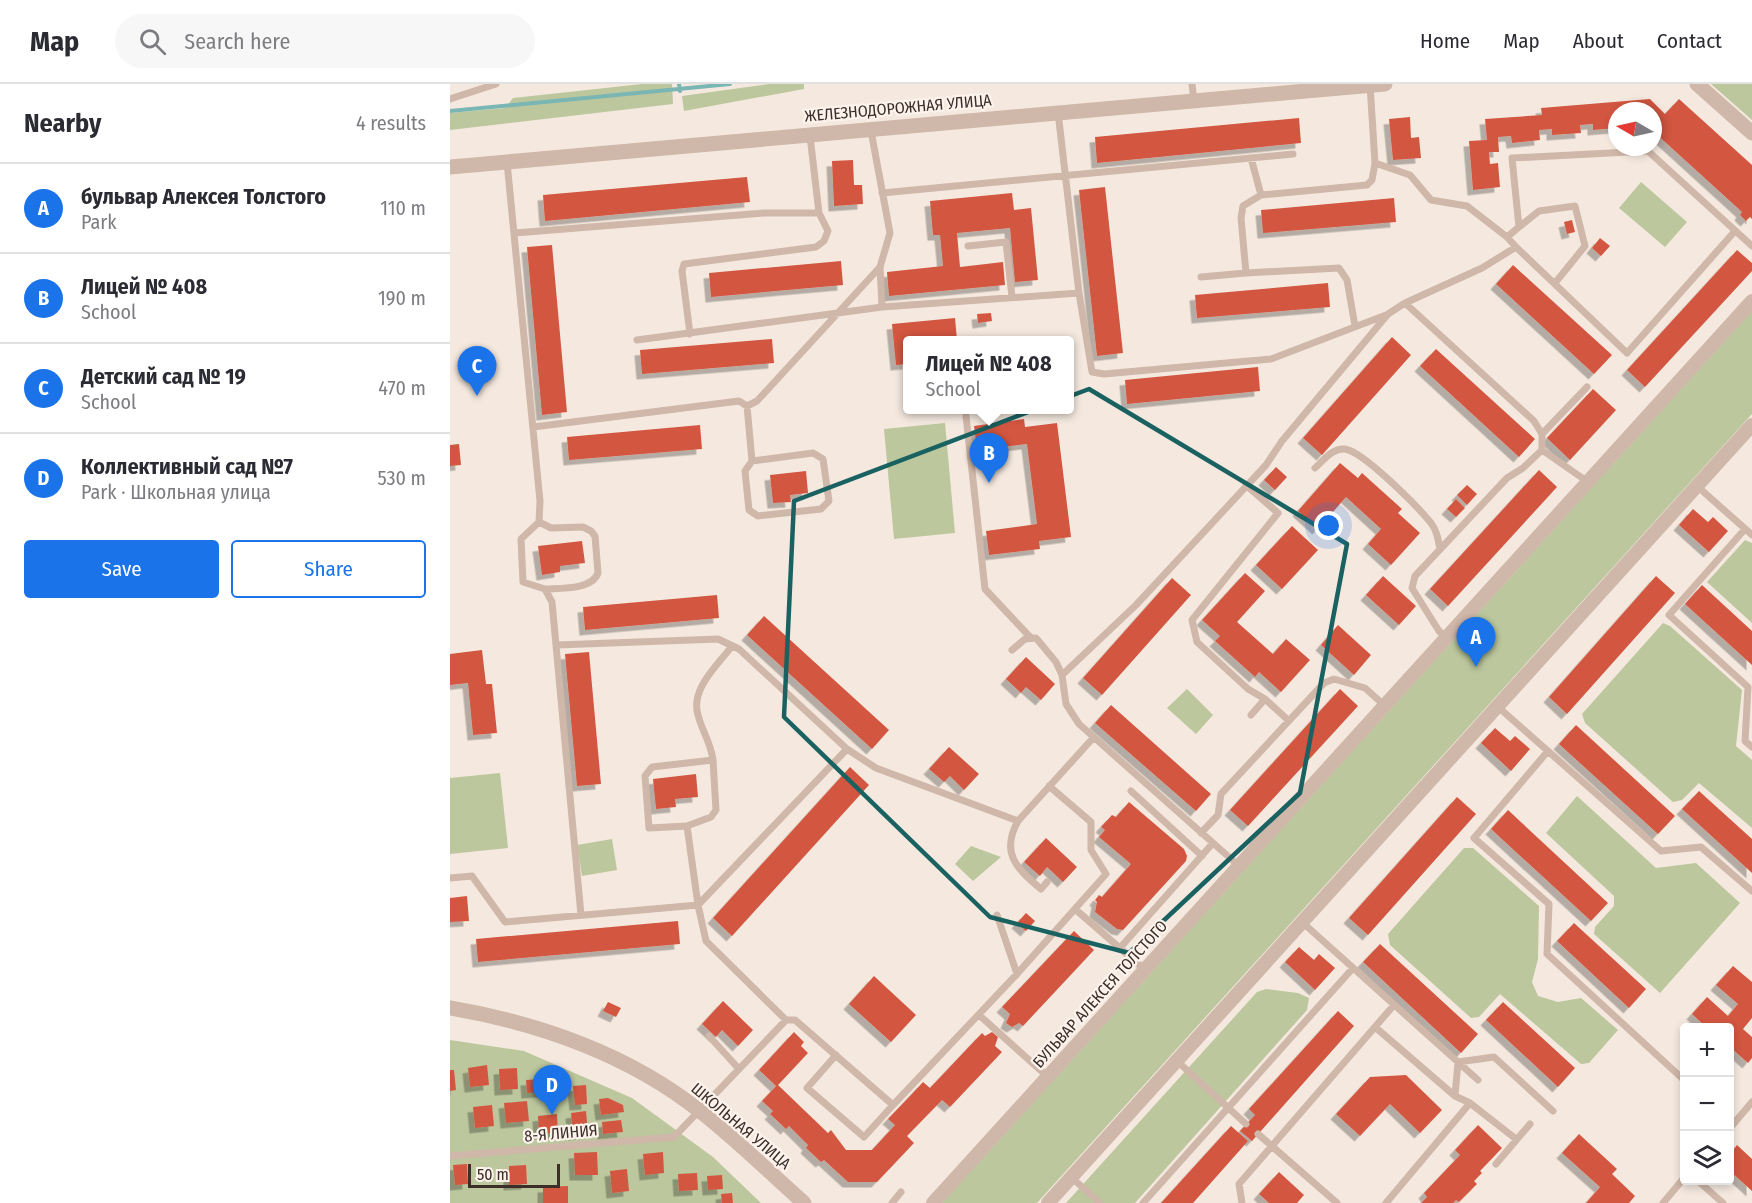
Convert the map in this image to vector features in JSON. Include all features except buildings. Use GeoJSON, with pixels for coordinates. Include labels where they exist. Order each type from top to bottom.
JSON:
{"type":"FeatureCollection","features":[{"type":"Feature","properties":{"kind":"street"},"geometry":{"type":"LineString","coordinates":[[1697,84],[1752,134]]}},
{"type":"Feature","properties":{"kind":"street","name":"ЖЕЛЕЗНОДОРОЖНАЯ УЛИЦА"},"geometry":{"type":"LineString","coordinates":[[450,167],[1378,85]]}},
{"type":"Feature","properties":{"kind":"street","name":"БУЛЬВАР АЛЕКСЕЯ ТОЛСТОГО"},"geometry":{"type":"LineString","coordinates":[[933,1203],[1752,301]]}},
{"type":"Feature","properties":{"kind":"street"},"geometry":{"type":"LineString","coordinates":[[1048,1203],[1752,425]]}},
{"type":"Feature","properties":{"kind":"street","name":"ШКОЛЬНАЯ УЛИЦА"},"geometry":{"type":"LineString","coordinates":[[450,1008],[489,1015],[559,1035],[636,1071],[700,1111],[804,1203]]}},
{"type":"Feature","properties":{"kind":"lane"},"geometry":{"type":"LineString","coordinates":[[450,99],[496,84]]}},
{"type":"Feature","properties":{"kind":"lane"},"geometry":{"type":"LineString","coordinates":[[1192,84],[1194,101]]}},
{"type":"Feature","properties":{"kind":"lane"},"geometry":{"type":"LineString","coordinates":[[1246,273],[1241,218],[1243,206],[1261,195],[1367,185],[1374,175],[1378,85]]}},
{"type":"Feature","properties":{"kind":"lane"},"geometry":{"type":"LineString","coordinates":[[1058,112],[1079,293],[1092,372],[1104,374],[1270,359],[1388,314],[1405,303],[1482,268],[1516,247]]}},
{"type":"Feature","properties":{"kind":"lane"},"geometry":{"type":"LineString","coordinates":[[872,131],[890,233],[880,267],[882,307]]}},
{"type":"Feature","properties":{"kind":"lane"},"geometry":{"type":"LineString","coordinates":[[690,334],[682,272],[684,264],[816,247],[824,241],[828,231],[819,213],[810,134]]}},
{"type":"Feature","properties":{"kind":"lane"},"geometry":{"type":"LineString","coordinates":[[1519,227],[1512,158],[1648,151],[1752,246]]}},
{"type":"Feature","properties":{"kind":"lane"},"geometry":{"type":"LineString","coordinates":[[882,193],[1293,154]]}},
{"type":"Feature","properties":{"kind":"lane"},"geometry":{"type":"LineString","coordinates":[[1251,158],[1261,195]]}},
{"type":"Feature","properties":{"kind":"lane"},"geometry":{"type":"LineString","coordinates":[[507,162],[540,501],[539,522],[521,540],[523,582],[545,589],[586,585],[596,578],[595,536],[583,527],[551,528],[539,522]]}},
{"type":"Feature","properties":{"kind":"lane"},"geometry":{"type":"LineString","coordinates":[[1375,163],[1410,175],[1431,200],[1467,206],[1508,237],[1627,353],[1736,231]]}},
{"type":"Feature","properties":{"kind":"lane"},"geometry":{"type":"LineString","coordinates":[[1508,237],[1539,211],[1575,206],[1585,246],[1555,284]]}},
{"type":"Feature","properties":{"kind":"lane"},"geometry":{"type":"LineString","coordinates":[[515,233],[764,213],[819,213]]}},
{"type":"Feature","properties":{"kind":"lane"},"geometry":{"type":"LineString","coordinates":[[968,246],[1006,242],[1011,297]]}},
{"type":"Feature","properties":{"kind":"lane"},"geometry":{"type":"LineString","coordinates":[[747,406],[757,401],[880,267]]}},
{"type":"Feature","properties":{"kind":"lane"},"geometry":{"type":"LineString","coordinates":[[1201,277],[1339,268],[1347,280],[1355,326]]}},
{"type":"Feature","properties":{"kind":"lane"},"geometry":{"type":"LineString","coordinates":[[637,340],[882,307],[1079,293]]}},
{"type":"Feature","properties":{"kind":"lane"},"geometry":{"type":"LineString","coordinates":[[1405,303],[1534,421],[1542,434],[1542,450],[1523,468],[1507,478],[1415,576],[1412,588],[1439,631],[1447,638]]}},
{"type":"Feature","properties":{"kind":"lane"},"geometry":{"type":"LineString","coordinates":[[1062,675],[1136,605],[1266,465],[1282,441],[1388,314]]}},
{"type":"Feature","properties":{"kind":"lane"},"geometry":{"type":"LineString","coordinates":[[1542,434],[1587,387]]}},
{"type":"Feature","properties":{"kind":"lane"},"geometry":{"type":"LineString","coordinates":[[533,427],[739,400],[747,406],[752,461],[745,471],[749,510],[758,516],[821,509],[829,501],[823,459],[813,453],[752,461]]}},
{"type":"Feature","properties":{"kind":"lane"},"geometry":{"type":"LineString","coordinates":[[966,416],[985,590],[1031,639]]}},
{"type":"Feature","properties":{"kind":"lane"},"geometry":{"type":"LineString","coordinates":[[1315,468],[1334,450],[1346,449],[1356,453],[1395,484],[1430,522],[1437,533],[1440,549]]}},
{"type":"Feature","properties":{"kind":"lane"},"geometry":{"type":"LineString","coordinates":[[1542,450],[1588,482]]}},
{"type":"Feature","properties":{"kind":"lane"},"geometry":{"type":"LineString","coordinates":[[1246,485],[1278,513],[1192,620],[1197,642],[1248,689],[1265,699],[1289,721]]}},
{"type":"Feature","properties":{"kind":"lane"},"geometry":{"type":"LineString","coordinates":[[1697,486],[1752,535]]}},
{"type":"Feature","properties":{"kind":"lane"},"geometry":{"type":"LineString","coordinates":[[1745,529],[1669,615],[1748,687],[1745,741],[1752,747]]}},
{"type":"Feature","properties":{"kind":"lane"},"geometry":{"type":"LineString","coordinates":[[545,589],[552,602],[557,645],[581,915]]}},
{"type":"Feature","properties":{"kind":"lane"},"geometry":{"type":"LineString","coordinates":[[1012,650],[1025,639],[1036,638],[1056,662],[1062,675],[1066,704],[1079,724],[1239,866]]}},
{"type":"Feature","properties":{"kind":"lane"},"geometry":{"type":"LineString","coordinates":[[557,645],[718,639],[739,649],[847,749],[876,768],[1018,821]]}},
{"type":"Feature","properties":{"kind":"lane"},"geometry":{"type":"LineString","coordinates":[[713,760],[652,767],[645,776],[649,828],[687,826],[711,817],[717,810],[713,760],[712,749],[698,716],[696,703],[699,690],[732,646]]}},
{"type":"Feature","properties":{"kind":"lane"},"geometry":{"type":"LineString","coordinates":[[1201,833],[1218,815],[1221,794],[1324,683],[1334,679],[1365,688],[1385,706]]}},
{"type":"Feature","properties":{"kind":"lane"},"geometry":{"type":"LineString","coordinates":[[1251,715],[1265,699]]}},
{"type":"Feature","properties":{"kind":"lane"},"geometry":{"type":"LineString","coordinates":[[1497,706],[1661,851],[1701,847],[1752,891]]}},
{"type":"Feature","properties":{"kind":"lane"},"geometry":{"type":"LineString","coordinates":[[1047,882],[1041,889],[1020,872],[1011,855],[1011,834],[1018,821],[1094,737]]}},
{"type":"Feature","properties":{"kind":"lane"},"geometry":{"type":"LineString","coordinates":[[450,878],[472,876],[505,921],[698,904],[847,749]]}},
{"type":"Feature","properties":{"kind":"lane"},"geometry":{"type":"LineString","coordinates":[[1548,751],[1474,838],[1549,904],[1547,954],[1681,1077]]}},
{"type":"Feature","properties":{"kind":"lane"},"geometry":{"type":"LineString","coordinates":[[836,1055],[807,1088],[864,1137],[979,1016],[1106,874],[1091,850],[1091,822],[1049,786]]}},
{"type":"Feature","properties":{"kind":"lane"},"geometry":{"type":"LineString","coordinates":[[1131,791],[1202,856]]}},
{"type":"Feature","properties":{"kind":"lane"},"geometry":{"type":"LineString","coordinates":[[687,826],[698,904],[706,941],[786,1020],[795,1020],[893,1105]]}},
{"type":"Feature","properties":{"kind":"lane"},"geometry":{"type":"LineString","coordinates":[[1119,949],[1213,843]]}},
{"type":"Feature","properties":{"kind":"lane"},"geometry":{"type":"LineString","coordinates":[[1075,909],[1145,970]]}},
{"type":"Feature","properties":{"kind":"lane"},"geometry":{"type":"LineString","coordinates":[[997,915],[1017,974]]}},
{"type":"Feature","properties":{"kind":"lane"},"geometry":{"type":"LineString","coordinates":[[1302,922],[1478,1080]]}},
{"type":"Feature","properties":{"kind":"lane"},"geometry":{"type":"LineString","coordinates":[[1143,1203],[1353,968]]}},
{"type":"Feature","properties":{"kind":"lane"},"geometry":{"type":"LineString","coordinates":[[1242,1203],[1239,1184],[1394,1005]]}},
{"type":"Feature","properties":{"kind":"lane"},"geometry":{"type":"LineString","coordinates":[[979,1016],[1047,1077]]}},
{"type":"Feature","properties":{"kind":"lane"},"geometry":{"type":"LineString","coordinates":[[700,1111],[786,1020]]}},
{"type":"Feature","properties":{"kind":"lane"},"geometry":{"type":"LineString","coordinates":[[1375,1027],[1455,1096],[1470,1103],[1516,1139]]}},
{"type":"Feature","properties":{"kind":"lane"},"geometry":{"type":"LineString","coordinates":[[710,1036],[740,1069]]}},
{"type":"Feature","properties":{"kind":"lane"},"geometry":{"type":"LineString","coordinates":[[1458,1062],[1494,1057],[1553,1111]]}},
{"type":"Feature","properties":{"kind":"lane"},"geometry":{"type":"LineString","coordinates":[[1177,1061],[1246,1124]]}},
{"type":"Feature","properties":{"kind":"lane"},"geometry":{"type":"LineString","coordinates":[[1455,1096],[1458,1062]]}},
{"type":"Feature","properties":{"kind":"lane"},"geometry":{"type":"LineString","coordinates":[[1386,1203],[1470,1103]]}},
{"type":"Feature","properties":{"kind":"lane"},"geometry":{"type":"LineString","coordinates":[[1734,1120],[1751,1104]]}},
{"type":"Feature","properties":{"kind":"lane","name":"8-Я ЛИНИЯ"},"geometry":{"type":"LineString","coordinates":[[450,1156],[674,1137],[700,1111]]}},
{"type":"Feature","properties":{"kind":"lane"},"geometry":{"type":"LineString","coordinates":[[1496,1164],[1530,1124]]}},
{"type":"Feature","properties":{"kind":"lane"},"geometry":{"type":"LineString","coordinates":[[1258,1134],[1337,1203]]}},
{"type":"Feature","properties":{"kind":"lane"},"geometry":{"type":"LineString","coordinates":[[1071,1177],[1100,1203]]}},
{"type":"Feature","properties":{"kind":"lane"},"geometry":{"type":"LineString","coordinates":[[1663,1203],[1680,1183]]}},
{"type":"Feature","properties":{"kind":"lane"},"geometry":{"type":"LineString","coordinates":[[1703,1185],[1723,1203]]}},
{"type":"Feature","properties":{"kind":"lane"},"geometry":{"type":"LineString","coordinates":[[893,1202],[901,1192]]}},
{"type":"Feature","properties":{"kind":"highlighted area"},"geometry":{"type":"Polygon","coordinates":[[[1089,389],[1347,544],[1300,793],[1129,953],[990,917],[784,717],[794,501],[1089,389]]]}},
{"type":"Feature","properties":{"kind":"green space"},"geometry":{"type":"Polygon","coordinates":[[[642,84],[672,84],[673,104],[450,130],[450,113],[505,108],[513,98],[642,84]]]}},
{"type":"Feature","properties":{"kind":"green space"},"geometry":{"type":"Polygon","coordinates":[[[769,84],[804,84],[804,89],[684,111],[682,96],[769,84]]]}},
{"type":"Feature","properties":{"kind":"green space"},"geometry":{"type":"Polygon","coordinates":[[[1711,84],[1752,84],[1752,120],[1711,84]]]}},
{"type":"Feature","properties":{"kind":"green space"},"geometry":{"type":"Polygon","coordinates":[[[1641,182],[1687,222],[1665,247],[1619,208],[1641,182]]]}},
{"type":"Feature","properties":{"kind":"green space"},"geometry":{"type":"Polygon","coordinates":[[[1752,311],[1752,414],[1037,1203],[942,1203],[1752,311]]]}},
{"type":"Feature","properties":{"kind":"green space"},"geometry":{"type":"Polygon","coordinates":[[[945,423],[955,533],[894,539],[884,429],[945,423]]]}},
{"type":"Feature","properties":{"kind":"green space"},"geometry":{"type":"Polygon","coordinates":[[[1745,540],[1752,543],[1752,623],[1707,582],[1745,540]]]}},
{"type":"Feature","properties":{"kind":"green space"},"geometry":{"type":"Polygon","coordinates":[[[1663,623],[1670,626],[1742,690],[1736,746],[1752,760],[1752,828],[1699,783],[1682,800],[1673,802],[1585,723],[1582,714],[1663,623]]]}},
{"type":"Feature","properties":{"kind":"green space"},"geometry":{"type":"Polygon","coordinates":[[[1187,689],[1213,715],[1196,734],[1167,708],[1187,689]]]}},
{"type":"Feature","properties":{"kind":"green space"},"geometry":{"type":"Polygon","coordinates":[[[500,773],[508,848],[450,854],[450,778],[500,773]]]}},
{"type":"Feature","properties":{"kind":"green space"},"geometry":{"type":"Polygon","coordinates":[[[1577,796],[1656,868],[1696,863],[1740,903],[1660,993],[1594,934],[1595,927],[1614,906],[1614,896],[1546,833],[1577,796]]]}},
{"type":"Feature","properties":{"kind":"green space"},"geometry":{"type":"Polygon","coordinates":[[[612,839],[617,870],[582,876],[577,845],[612,839]]]}},
{"type":"Feature","properties":{"kind":"green space"},"geometry":{"type":"Polygon","coordinates":[[[971,846],[1001,857],[973,881],[955,864],[971,846]]]}},
{"type":"Feature","properties":{"kind":"green space"},"geometry":{"type":"Polygon","coordinates":[[[1464,848],[1473,848],[1539,906],[1538,959],[1532,982],[1538,996],[1558,1002],[1581,998],[1618,1030],[1589,1063],[1581,1064],[1500,994],[1479,1017],[1471,1018],[1390,945],[1388,934],[1464,848]]]}},
{"type":"Feature","properties":{"kind":"green space"},"geometry":{"type":"Polygon","coordinates":[[[1266,989],[1298,993],[1309,998],[1307,1010],[1135,1203],[1066,1203],[1257,992],[1266,989]]]}},
{"type":"Feature","properties":{"kind":"green space"},"geometry":{"type":"Polygon","coordinates":[[[450,1040],[524,1051],[632,1098],[713,1157],[761,1203],[450,1203],[450,1040]]]}},
{"type":"Feature","properties":{"kind":"waterway"},"geometry":{"type":"LineString","coordinates":[[679,84],[680,91]]}},
{"type":"Feature","properties":{"kind":"waterway"},"geometry":{"type":"LineString","coordinates":[[450,111],[730,84]]}},
{"type":"Feature","properties":{"kind":"place","name":"Детский сад № 19"},"geometry":{"type":"Point","coordinates":[477,396]}},
{"type":"Feature","properties":{"kind":"place","name":"Лицей № 408"},"geometry":{"type":"Point","coordinates":[989,483]}},
{"type":"Feature","properties":{"kind":"place","name":"бульвар Алексея Толстого"},"geometry":{"type":"Point","coordinates":[1476,667]}},
{"type":"Feature","properties":{"kind":"place","name":"Коллективный сад №7"},"geometry":{"type":"Point","coordinates":[552,1115]}}]}
